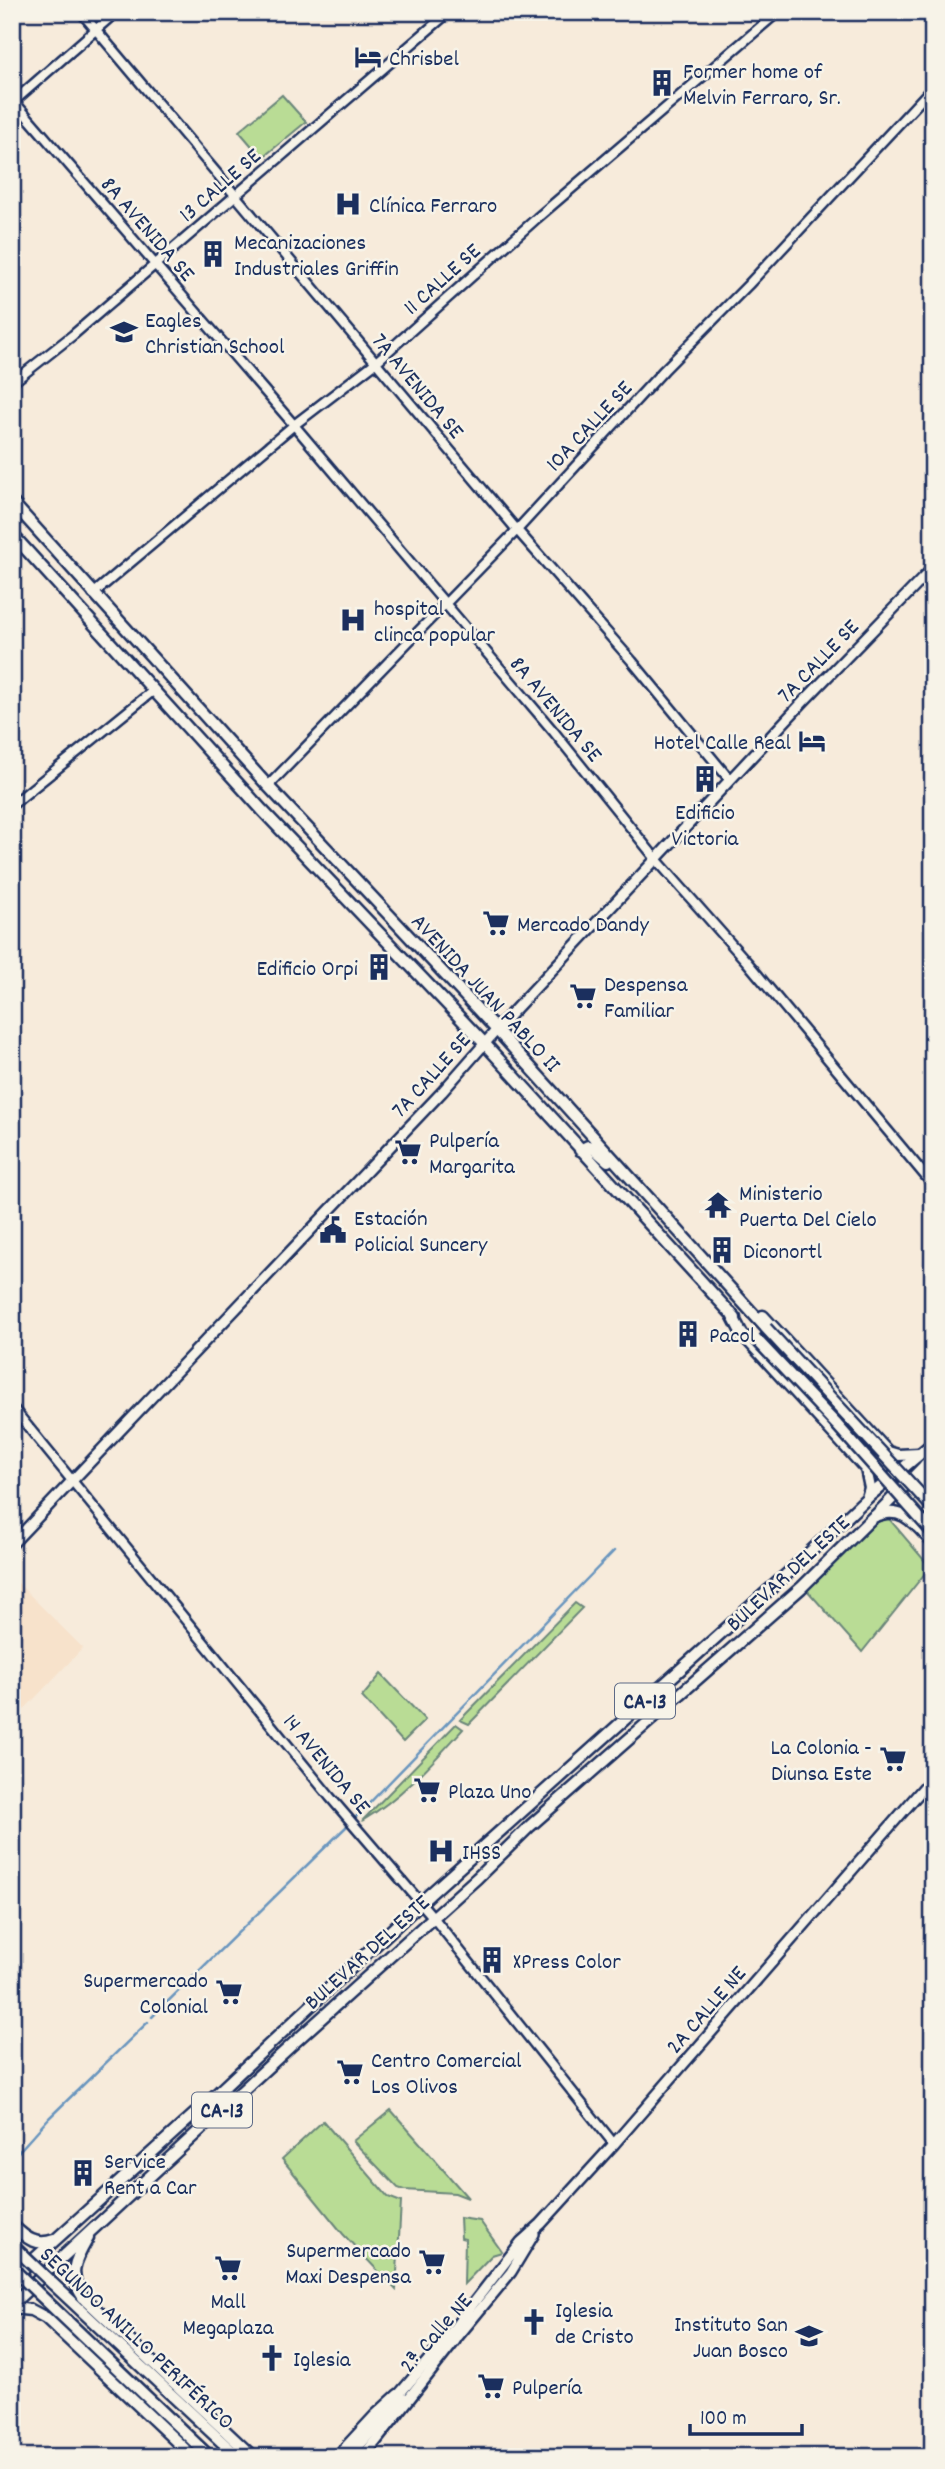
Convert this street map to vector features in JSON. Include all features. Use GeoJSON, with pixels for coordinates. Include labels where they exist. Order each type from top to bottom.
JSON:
{"type":"FeatureCollection","features":[{"type":"Feature","properties":{"kind":"main road","name":"AVENIDA JUAN PABLO II"},"geometry":{"type":"LineString","coordinates":[[12,502],[268,786],[496,1029],[742,1302],[933,1508]]}},
{"type":"Feature","properties":{"kind":"main road","name":"AVENIDA JUAN PABLO II"},"geometry":{"type":"LineString","coordinates":[[12,534],[262,810],[484,1043],[731,1314],[837,1425],[932,1539]]}},
{"type":"Feature","properties":{"kind":"main road","name":"7A CALLE SE"},"geometry":{"type":"LineString","coordinates":[[12,1544],[442,1092],[496,1029],[933,568]]}},
{"type":"Feature","properties":{"kind":"main road"},"geometry":{"type":"LineString","coordinates":[[580,1150],[588,1146],[606,1161],[615,1161]]}},
{"type":"Feature","properties":{"kind":"main road"},"geometry":{"type":"LineString","coordinates":[[742,1302],[761,1313],[888,1452],[898,1455],[919,1454]]}},
{"type":"Feature","properties":{"kind":"main road"},"geometry":{"type":"LineString","coordinates":[[731,1314],[743,1334],[866,1469],[870,1488],[867,1497]]}},
{"type":"Feature","properties":{"kind":"main road"},"geometry":{"type":"LineString","coordinates":[[841,1442],[853,1441],[862,1430],[862,1424]]}},
{"type":"Feature","properties":{"kind":"main road","name":"BULEVAR DEL ESTE"},"geometry":{"type":"LineString","coordinates":[[12,2279],[209,2101],[421,1903],[788,1573],[867,1497],[933,1443]]}},
{"type":"Feature","properties":{"kind":"main road","name":"BULEVAR DEL ESTE"},"geometry":{"type":"LineString","coordinates":[[12,2306],[530,1826],[652,1722],[801,1588],[933,1457]]}},
{"type":"Feature","properties":{"kind":"main road"},"geometry":{"type":"LineString","coordinates":[[925,1465],[921,1478],[923,1486],[933,1499]]}},
{"type":"Feature","properties":{"kind":"main road"},"geometry":{"type":"LineString","coordinates":[[873,1517],[885,1512],[897,1512],[910,1519],[932,1539]]}},
{"type":"Feature","properties":{"kind":"main road"},"geometry":{"type":"LineString","coordinates":[[932,1539],[929,1530],[933,1523]]}},
{"type":"Feature","properties":{"kind":"main road","name":"2A CALLE NE"},"geometry":{"type":"LineString","coordinates":[[503,2264],[614,2144],[932,1777]]}},
{"type":"Feature","properties":{"kind":"main road","name":"2ª Calle NE"},"geometry":{"type":"LineString","coordinates":[[349,2457],[455,2340],[512,2272],[541,2224]]}},
{"type":"Feature","properties":{"kind":"main road"},"geometry":{"type":"LineString","coordinates":[[12,2225],[36,2242],[46,2243],[57,2239]]}},
{"type":"Feature","properties":{"kind":"main road"},"geometry":{"type":"LineString","coordinates":[[91,2232],[74,2270],[75,2283],[83,2297],[247,2456]]}},
{"type":"Feature","properties":{"kind":"main road","name":"SEGUNDO ANILLO PERIFÉRICO"},"geometry":{"type":"LineString","coordinates":[[12,2245],[247,2456]]}},
{"type":"Feature","properties":{"kind":"main road","name":"2ª Calle NE"},"geometry":{"type":"LineString","coordinates":[[398,2395],[437,2350],[503,2264]]}},
{"type":"Feature","properties":{"kind":"main road","name":"SEGUNDO ANILLO PERIFÉRICO"},"geometry":{"type":"LineString","coordinates":[[12,2268],[210,2457]]}},
{"type":"Feature","properties":{"kind":"main road"},"geometry":{"type":"LineString","coordinates":[[12,2306],[46,2318],[193,2457]]}},
{"type":"Feature","properties":{"kind":"main road"},"geometry":{"type":"LineString","coordinates":[[363,2457],[455,2340]]}},
{"type":"Feature","properties":{"kind":"main road"},"geometry":{"type":"LineString","coordinates":[[339,2457],[375,2416],[398,2395]]}},
{"type":"Feature","properties":{"kind":"street","name":"7A AVENIDA SE"},"geometry":{"type":"LineString","coordinates":[[80,12],[730,780]]}},
{"type":"Feature","properties":{"kind":"street"},"geometry":{"type":"LineString","coordinates":[[13,101],[116,12]]}},
{"type":"Feature","properties":{"kind":"street","name":"13 CALLE SE"},"geometry":{"type":"LineString","coordinates":[[12,383],[73,335],[449,12]]}},
{"type":"Feature","properties":{"kind":"street","name":"11 CALLE SE"},"geometry":{"type":"LineString","coordinates":[[93,594],[295,425],[375,363],[537,218],[778,12]]}},
{"type":"Feature","properties":{"kind":"street","name":"10A CALLE SE"},"geometry":{"type":"LineString","coordinates":[[268,786],[517,530],[664,370],[933,88]]}},
{"type":"Feature","properties":{"kind":"street","name":"8A AVENIDA SE"},"geometry":{"type":"LineString","coordinates":[[13,101],[295,425],[444,605],[554,732],[656,859],[747,962],[933,1185]]}},
{"type":"Feature","properties":{"kind":"street"},"geometry":{"type":"LineString","coordinates":[[12,805],[154,690]]}},
{"type":"Feature","properties":{"kind":"street","name":"14 AVENIDA SE"},"geometry":{"type":"LineString","coordinates":[[12,1407],[330,1797],[433,1917],[614,2144]]}},
{"type":"Feature","properties":{"kind":"shaded area"},"geometry":{"type":"Polygon","coordinates":[[[12,1577],[83,1648],[12,1722],[12,1577]]]}},
{"type":"Feature","properties":{"kind":"green space"},"geometry":{"type":"Polygon","coordinates":[[[282,95],[306,122],[262,158],[239,131],[282,95]]]}},
{"type":"Feature","properties":{"kind":"green space"},"geometry":{"type":"Polygon","coordinates":[[[885,1514],[930,1567],[862,1652],[806,1589],[842,1551],[885,1514]]]}},
{"type":"Feature","properties":{"kind":"green space"},"geometry":{"type":"Polygon","coordinates":[[[575,1603],[582,1608],[469,1724],[460,1720],[575,1603]]]}},
{"type":"Feature","properties":{"kind":"green space"},"geometry":{"type":"Polygon","coordinates":[[[381,1674],[425,1720],[403,1742],[362,1697],[381,1674]]]}},
{"type":"Feature","properties":{"kind":"green space"},"geometry":{"type":"Polygon","coordinates":[[[456,1724],[463,1729],[428,1767],[377,1812],[362,1821],[456,1724]]]}},
{"type":"Feature","properties":{"kind":"green space"},"geometry":{"type":"Polygon","coordinates":[[[391,2110],[468,2198],[455,2193],[398,2188],[353,2141],[391,2110]]]}},
{"type":"Feature","properties":{"kind":"green space"},"geometry":{"type":"Polygon","coordinates":[[[323,2121],[388,2197],[401,2202],[396,2290],[343,2234],[282,2159],[323,2121]]]}},
{"type":"Feature","properties":{"kind":"green space"},"geometry":{"type":"Polygon","coordinates":[[[460,2218],[480,2221],[502,2252],[492,2255],[464,2284],[465,2239],[461,2238],[460,2218]]]}},
{"type":"Feature","properties":{"kind":"waterway"},"geometry":{"type":"LineString","coordinates":[[353,1820],[614,1551]]}},
{"type":"Feature","properties":{"kind":"waterway"},"geometry":{"type":"LineString","coordinates":[[152,2017],[350,1823]]}},
{"type":"Feature","properties":{"kind":"waterway"},"geometry":{"type":"LineString","coordinates":[[12,2159],[49,2118],[148,2022]]}},
{"type":"Feature","properties":{"kind":"place","name":"Chrisbel"},"geometry":{"type":"Point","coordinates":[368,57]}},
{"type":"Feature","properties":{"kind":"place","name":"Former home of Melvin Ferraro, Sr."},"geometry":{"type":"Point","coordinates":[662,83]}},
{"type":"Feature","properties":{"kind":"place","name":"Clínica Ferraro"},"geometry":{"type":"Point","coordinates":[348,204]}},
{"type":"Feature","properties":{"kind":"place","name":"Mecanizaciones Industriales Griffin"},"geometry":{"type":"Point","coordinates":[213,254]}},
{"type":"Feature","properties":{"kind":"place","name":"Eagles Christian School"},"geometry":{"type":"Point","coordinates":[124,332]}},
{"type":"Feature","properties":{"kind":"place","name":"hospital clinca popular"},"geometry":{"type":"Point","coordinates":[353,620]}},
{"type":"Feature","properties":{"kind":"place","name":"Hotel Calle Real"},"geometry":{"type":"Point","coordinates":[812,741]}},
{"type":"Feature","properties":{"kind":"place","name":"Edificio Victoria"},"geometry":{"type":"Point","coordinates":[705,779]}},
{"type":"Feature","properties":{"kind":"place","name":"Mercado Dandy"},"geometry":{"type":"Point","coordinates":[496,923]}},
{"type":"Feature","properties":{"kind":"place","name":"Edificio Orpi"},"geometry":{"type":"Point","coordinates":[379,967]}},
{"type":"Feature","properties":{"kind":"place","name":"Despensa Familiar"},"geometry":{"type":"Point","coordinates":[583,996]}},
{"type":"Feature","properties":{"kind":"place","name":"Pulpería Margarita"},"geometry":{"type":"Point","coordinates":[408,1152]}},
{"type":"Feature","properties":{"kind":"place","name":"Ministerio Puerta Del Cielo"},"geometry":{"type":"Point","coordinates":[718,1205]}},
{"type":"Feature","properties":{"kind":"place","name":"Estación Policial Suncery"},"geometry":{"type":"Point","coordinates":[333,1230]}},
{"type":"Feature","properties":{"kind":"place","name":"Diconortl"},"geometry":{"type":"Point","coordinates":[722,1250]}},
{"type":"Feature","properties":{"kind":"place","name":"Pacol"},"geometry":{"type":"Point","coordinates":[688,1334]}},
{"type":"Feature","properties":{"kind":"place","name":"La Colonia - Diunsa Este"},"geometry":{"type":"Point","coordinates":[893,1759]}},
{"type":"Feature","properties":{"kind":"place","name":"Plaza Uno"},"geometry":{"type":"Point","coordinates":[427,1790]}},
{"type":"Feature","properties":{"kind":"place","name":"IHSS"},"geometry":{"type":"Point","coordinates":[441,1851]}},
{"type":"Feature","properties":{"kind":"place","name":"XPress Color"},"geometry":{"type":"Point","coordinates":[492,1960]}},
{"type":"Feature","properties":{"kind":"place","name":"Supermercado Colonial"},"geometry":{"type":"Point","coordinates":[229,1992]}},
{"type":"Feature","properties":{"kind":"place","name":"Centro Comercial Los Olivos"},"geometry":{"type":"Point","coordinates":[350,2072]}},
{"type":"Feature","properties":{"kind":"place","name":"Service Rent a Car"},"geometry":{"type":"Point","coordinates":[83,2173]}},
{"type":"Feature","properties":{"kind":"place","name":"Supermercado Maxi Despensa"},"geometry":{"type":"Point","coordinates":[432,2262]}},
{"type":"Feature","properties":{"kind":"place","name":"Mall Megaplaza"},"geometry":{"type":"Point","coordinates":[228,2268]}},
{"type":"Feature","properties":{"kind":"place","name":"Iglesia de Cristo"},"geometry":{"type":"Point","coordinates":[534,2322]}},
{"type":"Feature","properties":{"kind":"place","name":"Instituto San Juan Bosco"},"geometry":{"type":"Point","coordinates":[809,2336]}},
{"type":"Feature","properties":{"kind":"place","name":"Iglesia"},"geometry":{"type":"Point","coordinates":[272,2358]}},
{"type":"Feature","properties":{"kind":"place","name":"Pulpería"},"geometry":{"type":"Point","coordinates":[491,2386]}}]}
